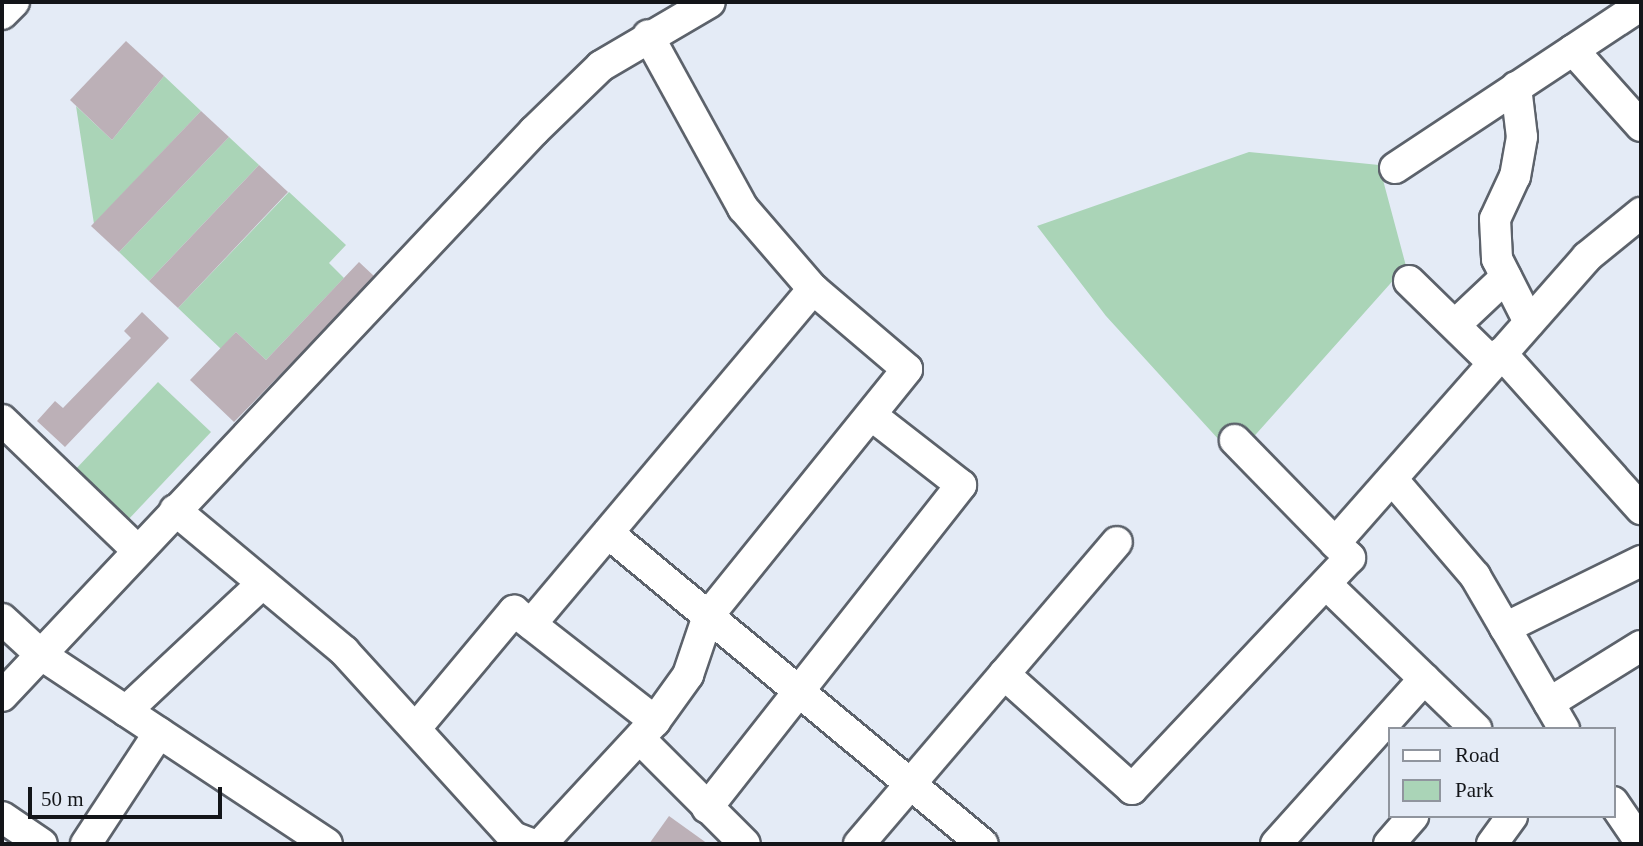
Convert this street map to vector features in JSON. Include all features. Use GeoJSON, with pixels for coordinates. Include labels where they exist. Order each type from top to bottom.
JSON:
{"type":"FeatureCollection","features":[{"type":"Feature","properties":{"kind":"street"},"geometry":{"type":"LineString","coordinates":[[2,14],[14,2]]}},
{"type":"Feature","properties":{"kind":"street"},"geometry":{"type":"LineString","coordinates":[[2,696],[534,131],[601,66],[648,35],[710,2]]}},
{"type":"Feature","properties":{"kind":"street"},"geometry":{"type":"LineString","coordinates":[[1395,168],[1641,5]]}},
{"type":"Feature","properties":{"kind":"street"},"geometry":{"type":"LineString","coordinates":[[541,844],[647,730],[688,675],[708,616],[907,369],[813,289],[743,208],[648,35]]}},
{"type":"Feature","properties":{"kind":"street"},"geometry":{"type":"LineString","coordinates":[[1573,50],[1641,127]]}},
{"type":"Feature","properties":{"kind":"street"},"geometry":{"type":"LineString","coordinates":[[1516,87],[1522,137],[1515,176],[1495,219],[1497,259],[1529,322]]}},
{"type":"Feature","properties":{"kind":"street"},"geometry":{"type":"LineString","coordinates":[[1335,543],[1587,257],[1641,213]]}},
{"type":"Feature","properties":{"kind":"street"},"geometry":{"type":"LineString","coordinates":[[1455,325],[1506,277]]}},
{"type":"Feature","properties":{"kind":"street"},"geometry":{"type":"LineString","coordinates":[[1409,281],[1455,325],[1497,358],[1641,509]]}},
{"type":"Feature","properties":{"kind":"street"},"geometry":{"type":"LineString","coordinates":[[531,624],[813,289]]}},
{"type":"Feature","properties":{"kind":"street"},"geometry":{"type":"LineString","coordinates":[[707,808],[796,688],[961,485],[871,415]]}},
{"type":"Feature","properties":{"kind":"street"},"geometry":{"type":"LineString","coordinates":[[2,419],[137,550]]}},
{"type":"Feature","properties":{"kind":"street"},"geometry":{"type":"LineString","coordinates":[[1004,674],[1132,789],[1350,558],[1235,440]]}},
{"type":"Feature","properties":{"kind":"street"},"geometry":{"type":"LineString","coordinates":[[1392,479],[1475,576],[1563,727]]}},
{"type":"Feature","properties":{"kind":"street"},"geometry":{"type":"LineString","coordinates":[[175,510],[344,651],[513,837],[531,844]]}},
{"type":"Feature","properties":{"kind":"street"},"geometry":{"type":"LineString","coordinates":[[608,533],[983,844]]}},
{"type":"Feature","properties":{"kind":"street"},"geometry":{"type":"LineString","coordinates":[[859,844],[1116,542]]}},
{"type":"Feature","properties":{"kind":"street"},"geometry":{"type":"LineString","coordinates":[[1505,628],[1636,574]]}},
{"type":"Feature","properties":{"kind":"street"},"geometry":{"type":"LineString","coordinates":[[126,712],[263,583]]}},
{"type":"Feature","properties":{"kind":"street"},"geometry":{"type":"LineString","coordinates":[[1326,584],[1474,727]]}},
{"type":"Feature","properties":{"kind":"street"},"geometry":{"type":"LineString","coordinates":[[416,728],[514,611],[647,730],[707,808],[745,844]]}},
{"type":"Feature","properties":{"kind":"street"},"geometry":{"type":"LineString","coordinates":[[2,620],[40,654],[327,844]]}},
{"type":"Feature","properties":{"kind":"street"},"geometry":{"type":"LineString","coordinates":[[1549,703],[1641,646]]}},
{"type":"Feature","properties":{"kind":"street"},"geometry":{"type":"LineString","coordinates":[[1276,844],[1424,679]]}},
{"type":"Feature","properties":{"kind":"street"},"geometry":{"type":"LineString","coordinates":[[86,844],[159,733]]}},
{"type":"Feature","properties":{"kind":"street"},"geometry":{"type":"LineString","coordinates":[[1615,805],[1641,844]]}},
{"type":"Feature","properties":{"kind":"street"},"geometry":{"type":"LineString","coordinates":[[2,817],[42,844]]}},
{"type":"Feature","properties":{"kind":"street"},"geometry":{"type":"LineString","coordinates":[[1389,844],[1411,818]]}},
{"type":"Feature","properties":{"kind":"street"},"geometry":{"type":"LineString","coordinates":[[1493,844],[1511,818]]}},
{"type":"Feature","properties":{"kind":"green space"},"geometry":{"type":"Polygon","coordinates":[[[164,76],[201,111],[94,224],[76,106],[112,140],[164,76]]]}},
{"type":"Feature","properties":{"kind":"green space"},"geometry":{"type":"Polygon","coordinates":[[[229,137],[259,165],[149,281],[119,252],[229,137]]]}},
{"type":"Feature","properties":{"kind":"green space"},"geometry":{"type":"Polygon","coordinates":[[[1249,152],[1379,165],[1406,266],[1249,442],[1234,429],[1220,441],[1106,316],[1037,226],[1249,152]]]}},
{"type":"Feature","properties":{"kind":"green space"},"geometry":{"type":"Polygon","coordinates":[[[289,192],[346,245],[329,263],[344,278],[266,360],[236,332],[221,349],[178,308],[289,192]]]}},
{"type":"Feature","properties":{"kind":"green space"},"geometry":{"type":"Polygon","coordinates":[[[158,382],[211,432],[127,521],[74,471],[158,382]]]}},
{"type":"Feature","properties":{"kind":"building"},"geometry":{"type":"Polygon","coordinates":[[[126,41],[164,76],[112,140],[70,100],[126,41]]]}},
{"type":"Feature","properties":{"kind":"building"},"geometry":{"type":"Polygon","coordinates":[[[201,111],[229,137],[119,252],[91,226],[201,111]]]}},
{"type":"Feature","properties":{"kind":"building"},"geometry":{"type":"Polygon","coordinates":[[[259,165],[288,192],[178,308],[149,281],[259,165]]]}},
{"type":"Feature","properties":{"kind":"building"},"geometry":{"type":"Polygon","coordinates":[[[359,262],[375,277],[234,422],[190,380],[236,332],[266,360],[359,262]]]}},
{"type":"Feature","properties":{"kind":"building"},"geometry":{"type":"Polygon","coordinates":[[[142,312],[169,338],[65,447],[37,421],[55,401],[63,408],[131,338],[124,331],[142,312]]]}},
{"type":"Feature","properties":{"kind":"building"},"geometry":{"type":"Polygon","coordinates":[[[669,816],[708,844],[649,844],[669,816]]]}}]}
